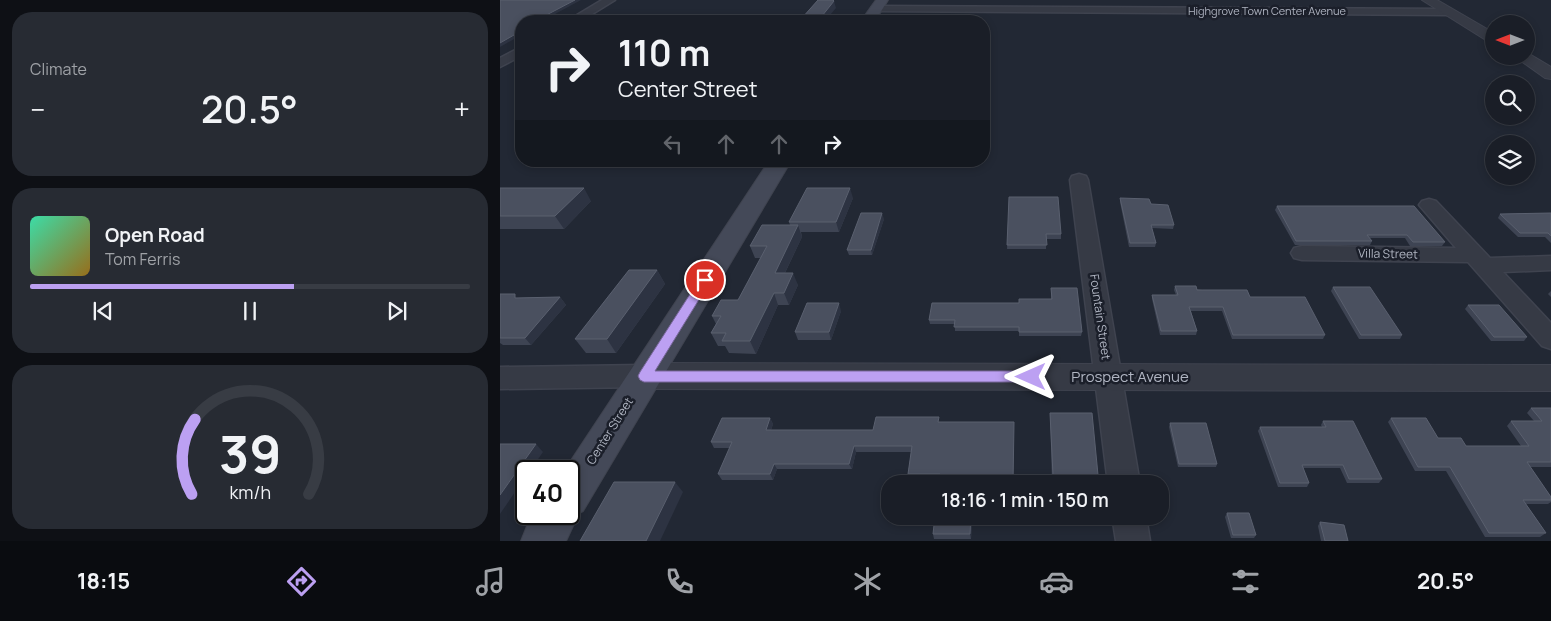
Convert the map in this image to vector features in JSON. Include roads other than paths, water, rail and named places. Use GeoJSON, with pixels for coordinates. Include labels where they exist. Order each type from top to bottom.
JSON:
{"type":"FeatureCollection","features":[{"type":"Feature","properties":{"kind":"main road"},"geometry":{"type":"LineString","coordinates":[[872,15],[879,4]]}},
{"type":"Feature","properties":{"kind":"main road","name":"Center Street"},"geometry":{"type":"LineString","coordinates":[[580,480],[776,167]]}},
{"type":"Feature","properties":{"kind":"main road"},"geometry":{"type":"LineString","coordinates":[[542,541],[552,525]]}},
{"type":"Feature","properties":{"kind":"street"},"geometry":{"type":"LineString","coordinates":[[584,15],[610,0]]}},
{"type":"Feature","properties":{"kind":"street"},"geometry":{"type":"LineString","coordinates":[[1169,0],[1175,10]]}},
{"type":"Feature","properties":{"kind":"street"},"geometry":{"type":"LineString","coordinates":[[1341,0],[1355,12]]}},
{"type":"Feature","properties":{"kind":"street"},"geometry":{"type":"LineString","coordinates":[[1428,0],[1485,34]]}},
{"type":"Feature","properties":{"kind":"street","name":"Highgrove Town Center Avenue"},"geometry":{"type":"LineString","coordinates":[[879,4],[1041,4],[1175,10],[1447,12]]}},
{"type":"Feature","properties":{"kind":"street"},"geometry":{"type":"LineString","coordinates":[[500,63],[515,54]]}},
{"type":"Feature","properties":{"kind":"street"},"geometry":{"type":"LineString","coordinates":[[1535,64],[1551,74]]}},
{"type":"Feature","properties":{"kind":"street","name":"Fountain Street"},"geometry":{"type":"LineString","coordinates":[[1079,180],[1123,475]]}},
{"type":"Feature","properties":{"kind":"street"},"geometry":{"type":"LineString","coordinates":[[1429,205],[1551,339]]}},
{"type":"Feature","properties":{"kind":"street","name":"Villa Street"},"geometry":{"type":"LineString","coordinates":[[1302,253],[1551,263]]}},
{"type":"Feature","properties":{"kind":"street","name":"Prospect Avenue"},"geometry":{"type":"LineString","coordinates":[[500,378],[644,376],[1551,378]]}},
{"type":"Feature","properties":{"kind":"street"},"geometry":{"type":"LineString","coordinates":[[1130,525],[1132,541]]}}]}
